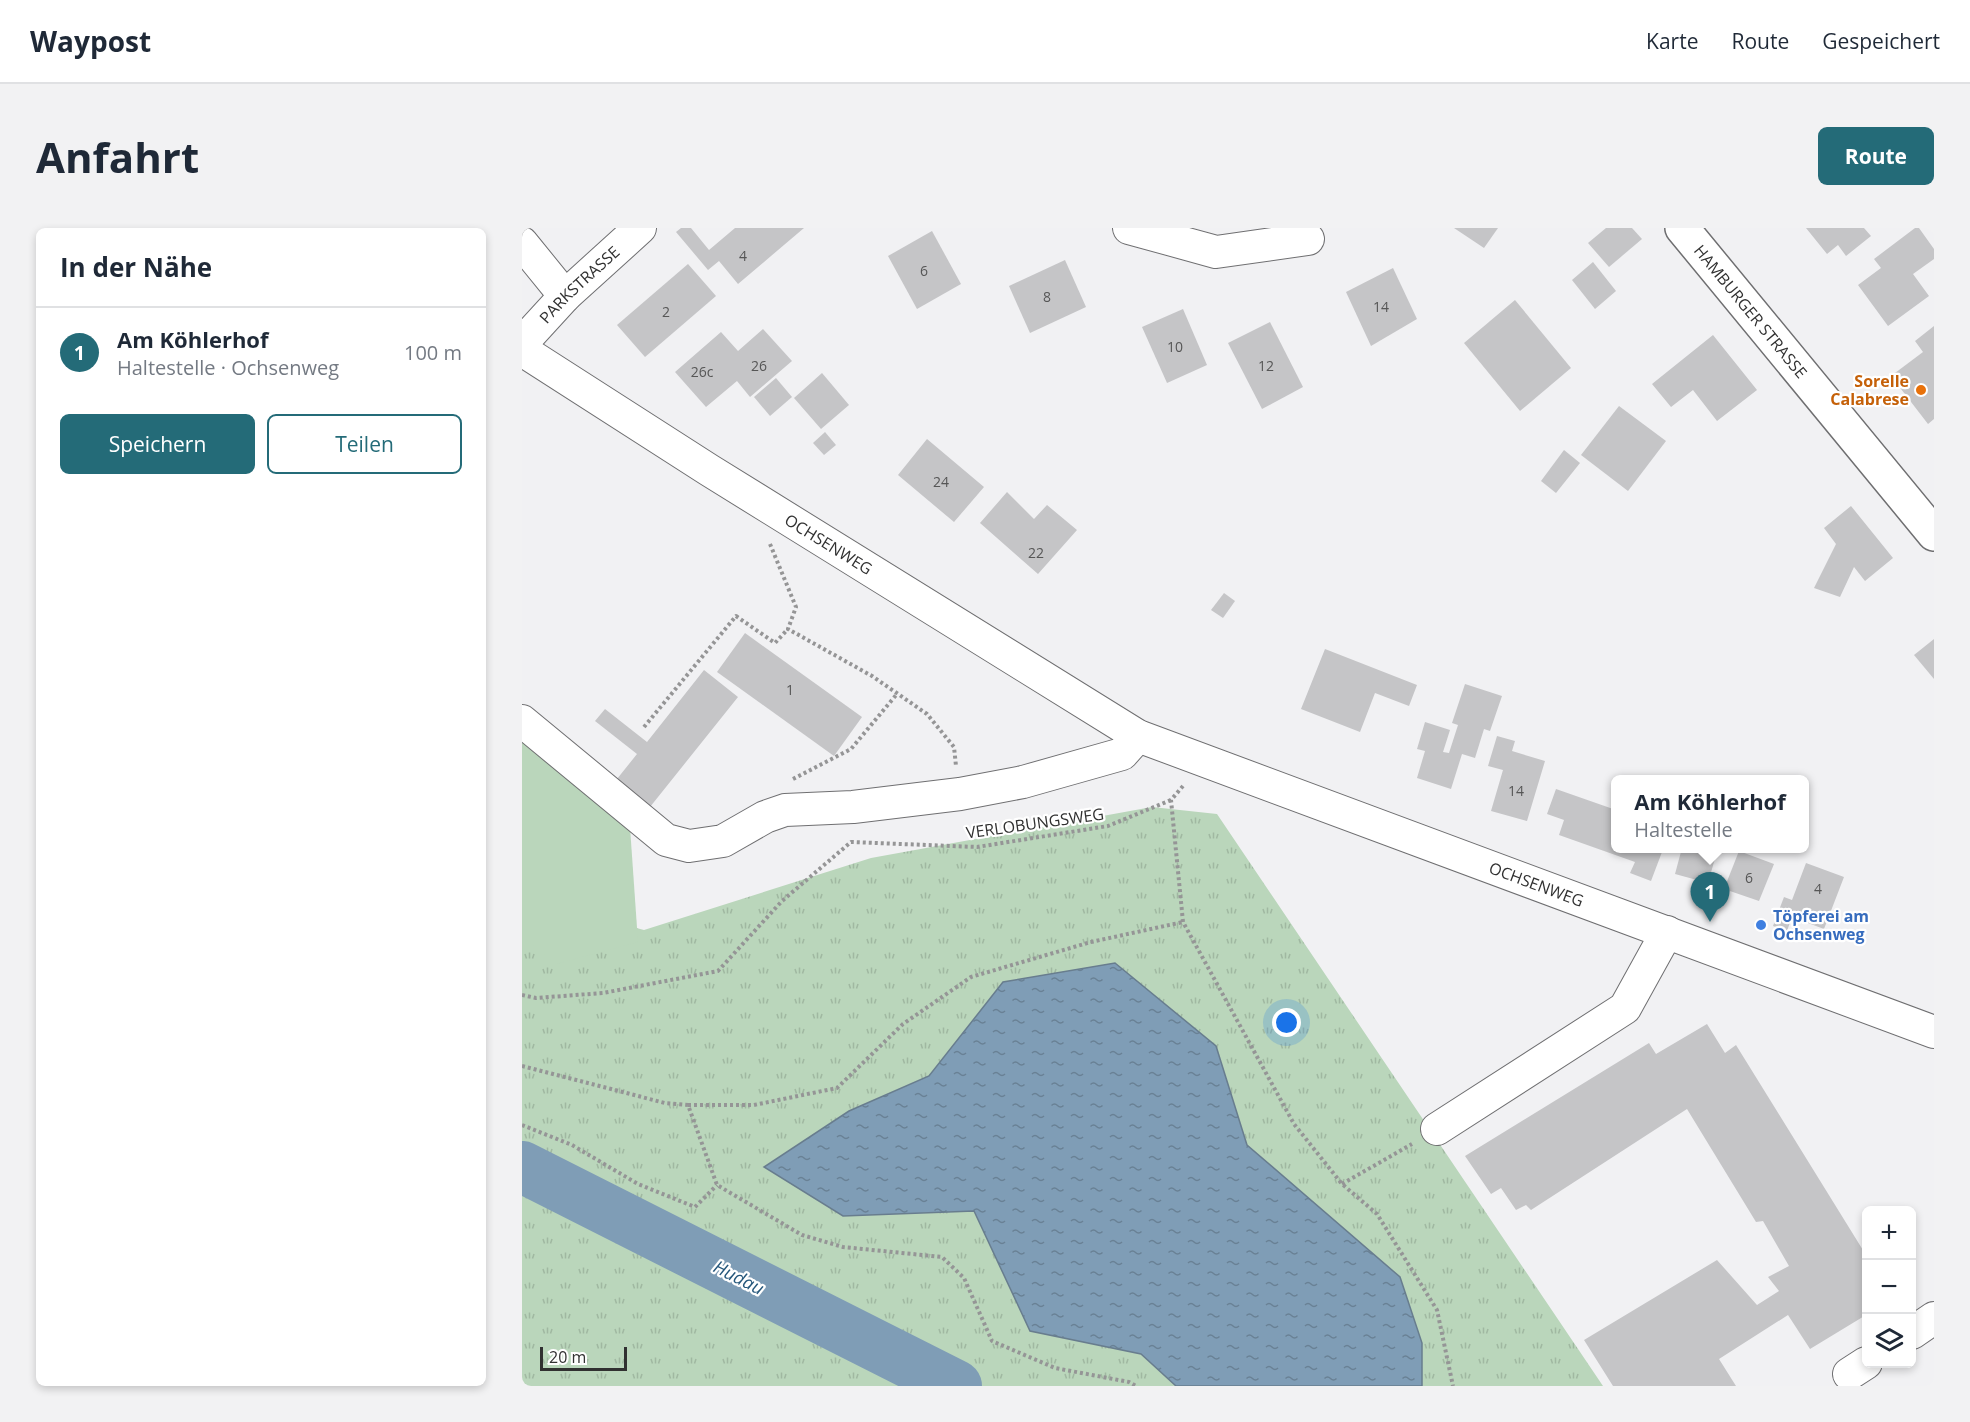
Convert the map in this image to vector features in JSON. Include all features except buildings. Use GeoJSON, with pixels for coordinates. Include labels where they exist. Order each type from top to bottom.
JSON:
{"type":"FeatureCollection","features":[{"type":"Feature","properties":{"kind":"main road","name":"HAMBURGER STRASSE"},"geometry":{"type":"LineString","coordinates":[[1682,228],[1934,534]]}},
{"type":"Feature","properties":{"kind":"street","name":"PARKSTRASSE"},"geometry":{"type":"LineString","coordinates":[[522,343],[565,296],[640,228]]}},
{"type":"Feature","properties":{"kind":"street"},"geometry":{"type":"LineString","coordinates":[[1129,228],[1216,252],[1308,239]]}},
{"type":"Feature","properties":{"kind":"street"},"geometry":{"type":"LineString","coordinates":[[522,243],[565,296]]}},
{"type":"Feature","properties":{"kind":"street","name":"OCHSENWEG"},"geometry":{"type":"LineString","coordinates":[[522,350],[775,511],[1138,736],[1934,1032]]}},
{"type":"Feature","properties":{"kind":"street"},"geometry":{"type":"LineString","coordinates":[[522,721],[666,840],[689,846],[723,841],[765,817],[785,810],[853,807],[960,794],[1023,782],[1122,754],[1138,736]]}},
{"type":"Feature","properties":{"kind":"street"},"geometry":{"type":"LineString","coordinates":[[1437,1130],[1625,1008],[1667,932]]}},
{"type":"Feature","properties":{"kind":"street"},"geometry":{"type":"LineString","coordinates":[[1916,1330],[1934,1318]]}},
{"type":"Feature","properties":{"kind":"path"},"geometry":{"type":"LineString","coordinates":[[644,727],[736,616],[775,643],[788,629],[796,607],[764,530],[775,511]]}},
{"type":"Feature","properties":{"kind":"path"},"geometry":{"type":"LineString","coordinates":[[788,629],[872,676],[927,714],[954,747],[960,794]]}},
{"type":"Feature","properties":{"kind":"path"},"geometry":{"type":"LineString","coordinates":[[792,779],[851,749],[897,694]]}},
{"type":"Feature","properties":{"kind":"path"},"geometry":{"type":"LineString","coordinates":[[1204,762],[1171,800],[1183,922],[1294,1124],[1342,1184],[1377,1214],[1437,1310],[1453,1386]]}},
{"type":"Feature","properties":{"kind":"path","name":"VERLOBUNGSWEG"},"geometry":{"type":"LineString","coordinates":[[522,995],[536,999],[603,993],[718,971],[782,902],[851,842],[977,847],[1108,826],[1171,800]]}},
{"type":"Feature","properties":{"kind":"path"},"geometry":{"type":"LineString","coordinates":[[522,1066],[665,1102],[688,1105],[754,1105],[837,1088],[903,1024],[971,978],[1091,942],[1183,922]]}},
{"type":"Feature","properties":{"kind":"path"},"geometry":{"type":"LineString","coordinates":[[688,1105],[717,1185],[802,1235],[843,1247],[942,1257],[964,1278],[992,1341],[1055,1368],[1129,1382],[1136,1386]]}},
{"type":"Feature","properties":{"kind":"path"},"geometry":{"type":"LineString","coordinates":[[522,1125],[572,1145],[638,1184],[695,1207],[717,1185]]}},
{"type":"Feature","properties":{"kind":"path"},"geometry":{"type":"LineString","coordinates":[[1342,1184],[1437,1130]]}},
{"type":"Feature","properties":{"kind":"green space"},"geometry":{"type":"Polygon","coordinates":[[[522,739],[630,827],[638,942],[556,964],[522,936],[522,739]]]}},
{"type":"Feature","properties":{"kind":"green space"},"geometry":{"type":"Polygon","coordinates":[[[1152,807],[1217,814],[1603,1386],[1422,1386],[1422,1343],[1400,1277],[1247,1145],[1216,1047],[1003,982],[929,1076],[849,1111],[843,1216],[974,1211],[1030,1330],[1141,1354],[1176,1386],[522,1386],[522,898],[644,930],[871,858],[1152,807]]]}},
{"type":"Feature","properties":{"kind":"water"},"geometry":{"type":"Polygon","coordinates":[[[1115,963],[1216,1046],[1247,1145],[1400,1277],[1422,1343],[1422,1386],[1176,1386],[1141,1354],[1030,1331],[974,1211],[843,1216],[764,1167],[849,1111],[929,1076],[1003,982],[1115,963]]]}},
{"type":"Feature","properties":{"kind":"waterway","name":"Hudau"},"geometry":{"type":"LineString","coordinates":[[522,1167],[956,1386]]}},
{"type":"Feature","properties":{"kind":"place","name":"Sorelle Calabrese"},"geometry":{"type":"Point","coordinates":[1921,390]}},
{"type":"Feature","properties":{"kind":"place","name":"Am Köhlerhof"},"geometry":{"type":"Point","coordinates":[1710,922]}},
{"type":"Feature","properties":{"kind":"place","name":"Töpferei am Ochsenweg"},"geometry":{"type":"Point","coordinates":[1761,925]}}]}
